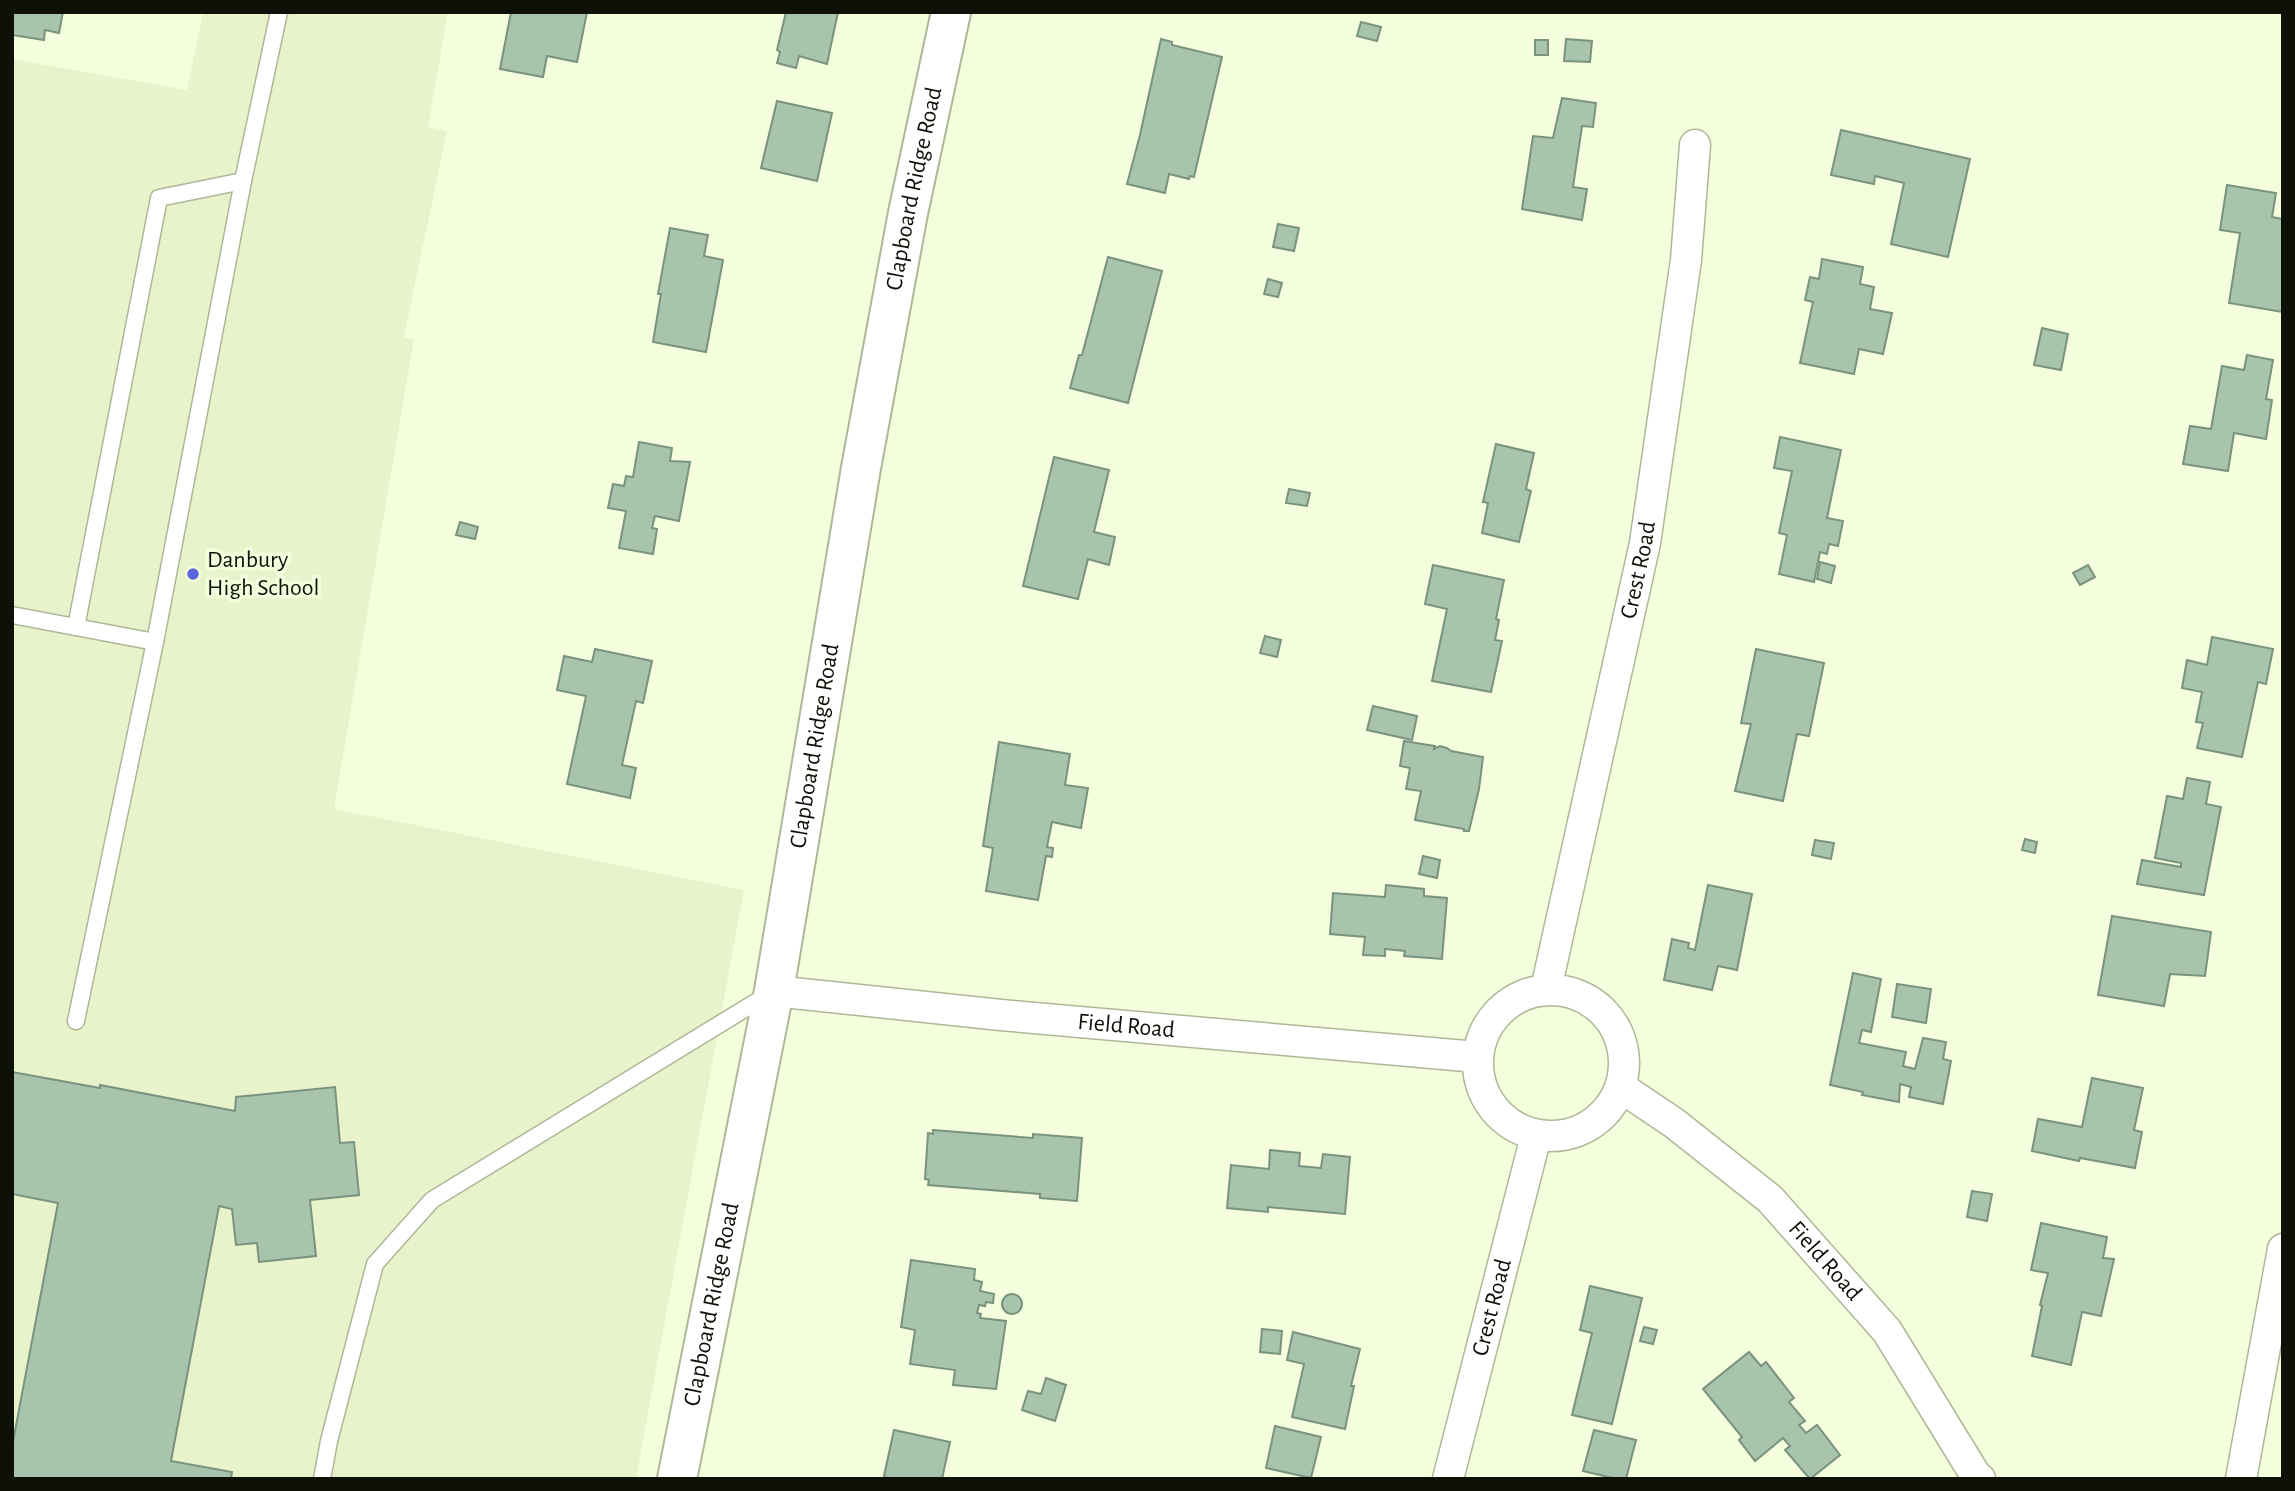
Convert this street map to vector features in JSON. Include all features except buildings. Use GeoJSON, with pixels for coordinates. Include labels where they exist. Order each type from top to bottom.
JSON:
{"type":"FeatureCollection","features":[{"type":"Feature","properties":{"kind":"main road","name":"Clapboard Ridge Road"},"geometry":{"type":"LineString","coordinates":[[677,1479],[774,991],[869,422],[908,213],[951,12]]}},
{"type":"Feature","properties":{"kind":"street","name":"Crest Road"},"geometry":{"type":"LineString","coordinates":[[1546,989],[1645,543],[1686,260],[1695,145]]}},
{"type":"Feature","properties":{"kind":"street"},"geometry":{"type":"LineString","coordinates":[[1546,989],[1575,993],[1601,1007],[1618,1030],[1626,1059],[1622,1088],[1609,1111],[1588,1128],[1563,1137],[1536,1136],[1512,1126],[1492,1108],[1480,1084],[1477,1058],[1484,1032],[1499,1010],[1521,996],[1546,989]]}},
{"type":"Feature","properties":{"kind":"street","name":"Field Road"},"geometry":{"type":"LineString","coordinates":[[774,991],[1001,1015],[1477,1058]]}},
{"type":"Feature","properties":{"kind":"street","name":"Field Road"},"geometry":{"type":"LineString","coordinates":[[1622,1088],[1674,1123],[1770,1199],[1887,1331],[1980,1479]]}},
{"type":"Feature","properties":{"kind":"street","name":"Crest Road"},"geometry":{"type":"LineString","coordinates":[[1448,1479],[1536,1136]]}},
{"type":"Feature","properties":{"kind":"street"},"geometry":{"type":"LineString","coordinates":[[2241,1479],[2283,1249]]}},
{"type":"Feature","properties":{"kind":"lane"},"geometry":{"type":"LineString","coordinates":[[76,1021],[155,642],[243,181],[279,12]]}},
{"type":"Feature","properties":{"kind":"lane"},"geometry":{"type":"LineString","coordinates":[[76,627],[159,198],[243,181]]}},
{"type":"Feature","properties":{"kind":"lane"},"geometry":{"type":"LineString","coordinates":[[12,615],[155,642]]}},
{"type":"Feature","properties":{"kind":"lane"},"geometry":{"type":"LineString","coordinates":[[322,1479],[329,1441],[375,1264],[432,1200],[774,991]]}},
{"type":"Feature","properties":{"kind":"shaded area","name":"Danbury High School"},"geometry":{"type":"Polygon","coordinates":[[[203,12],[448,12],[428,127],[447,131],[404,337],[414,339],[334,809],[744,890],[636,1479],[12,1479],[12,59],[187,90],[203,12]]]}},
{"type":"Feature","properties":{"kind":"place","name":"Danbury High School"},"geometry":{"type":"Point","coordinates":[193,574]}}]}
